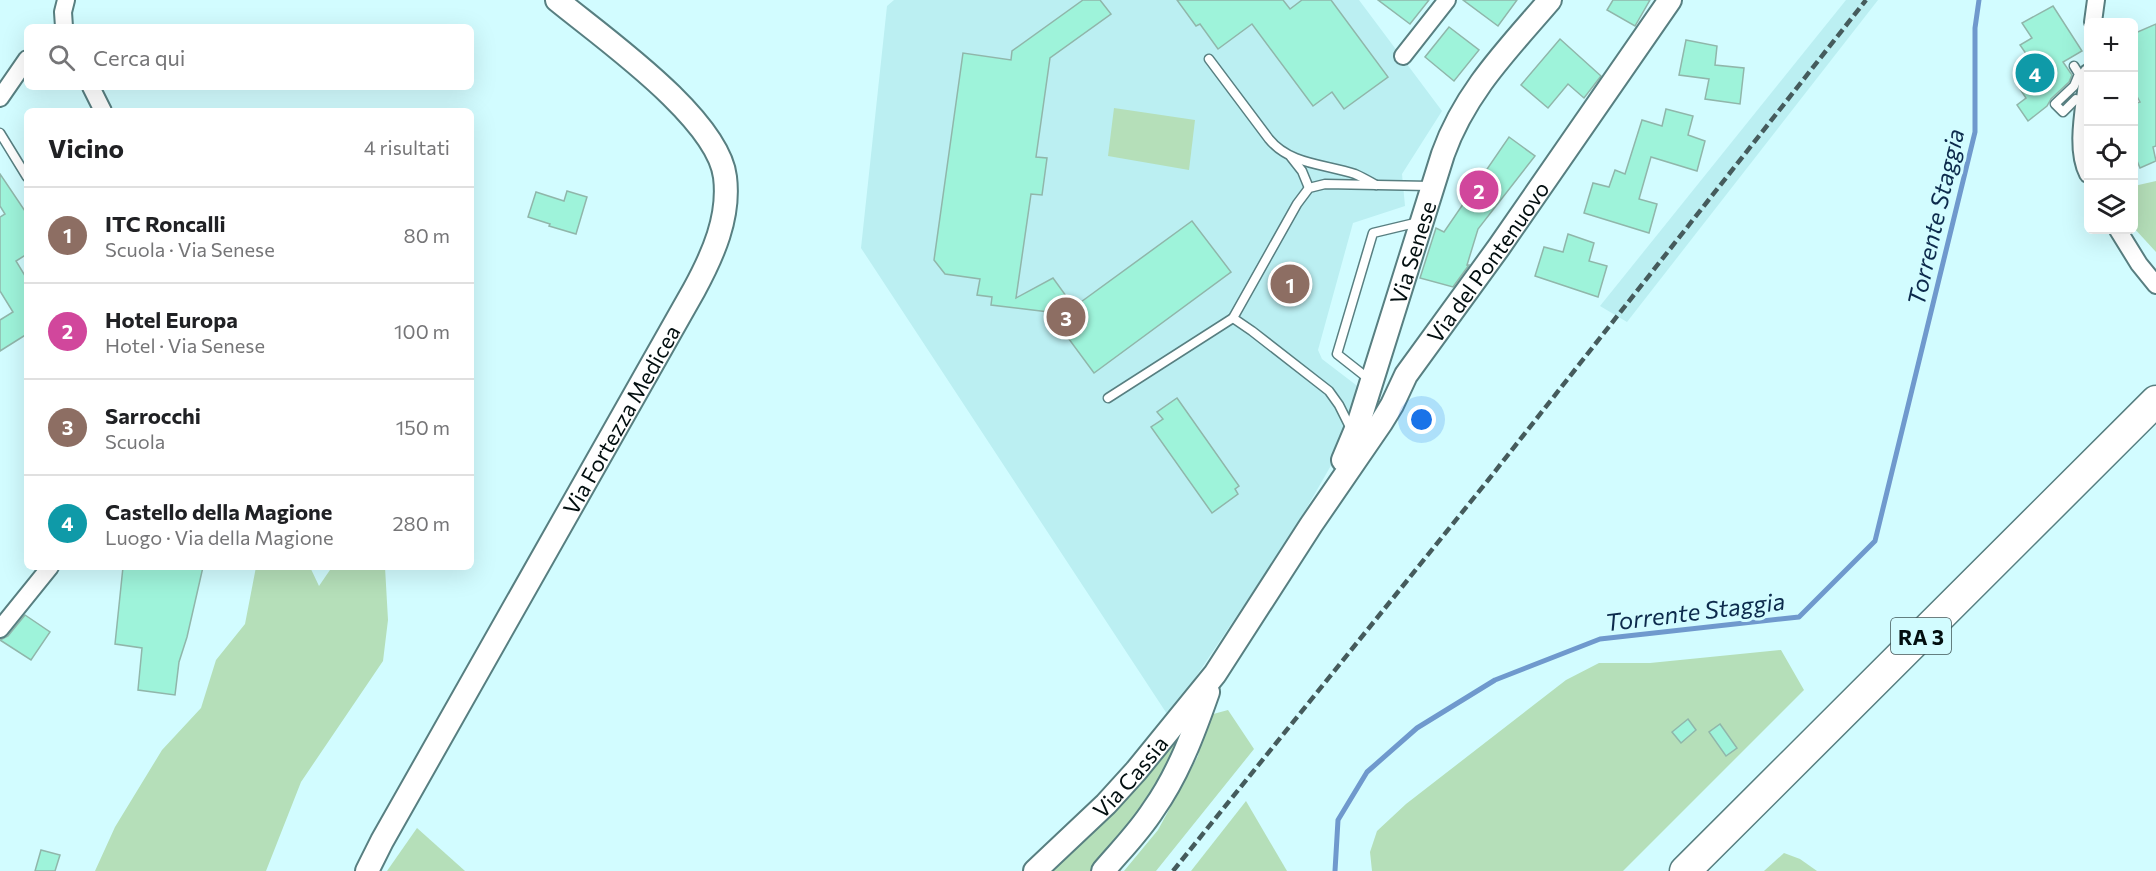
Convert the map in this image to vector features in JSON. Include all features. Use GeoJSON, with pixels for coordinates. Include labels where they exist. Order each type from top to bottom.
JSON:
{"type":"FeatureCollection","features":[{"type":"Feature","properties":{"kind":"highway","name":"RA 3"},"geometry":{"type":"LineString","coordinates":[[1685,871],[2156,401]]}},
{"type":"Feature","properties":{"kind":"highway","name":"RA 3"},"geometry":{"type":"LineString","coordinates":[[1712,871],[2156,428]]}},
{"type":"Feature","properties":{"kind":"main road","name":"Via Fortezza Medicea"},"geometry":{"type":"LineString","coordinates":[[367,871],[694,290],[712,253],[721,226],[725,192],[724,171],[701,126],[657,82],[557,0]]}},
{"type":"Feature","properties":{"kind":"main road","name":"Via Senese"},"geometry":{"type":"LineString","coordinates":[[1311,525],[1354,435],[1452,131],[1464,107],[1495,63],[1550,0]]}},
{"type":"Feature","properties":{"kind":"main road","name":"Via del Pontenuovo"},"geometry":{"type":"LineString","coordinates":[[1311,525],[1380,423],[1406,375],[1499,247],[1670,0]]}},
{"type":"Feature","properties":{"kind":"main road"},"geometry":{"type":"LineString","coordinates":[[1379,357],[1380,389],[1386,394],[1397,393]]}},
{"type":"Feature","properties":{"kind":"main road","name":"Via Cassia"},"geometry":{"type":"LineString","coordinates":[[1035,871],[1106,804],[1215,674],[1311,525]]}},
{"type":"Feature","properties":{"kind":"main road","name":"Via Cassia"},"geometry":{"type":"LineString","coordinates":[[1103,871],[1144,823],[1164,794],[1197,724],[1215,674]]}},
{"type":"Feature","properties":{"kind":"street"},"geometry":{"type":"LineString","coordinates":[[58,24],[66,0]]}},
{"type":"Feature","properties":{"kind":"street"},"geometry":{"type":"LineString","coordinates":[[1403,56],[1448,0]]}},
{"type":"Feature","properties":{"kind":"street"},"geometry":{"type":"LineString","coordinates":[[2094,18],[2096,0]]}},
{"type":"Feature","properties":{"kind":"street"},"geometry":{"type":"LineString","coordinates":[[0,98],[24,62]]}},
{"type":"Feature","properties":{"kind":"street"},"geometry":{"type":"LineString","coordinates":[[2081,69],[2084,96]]}},
{"type":"Feature","properties":{"kind":"street"},"geometry":{"type":"LineString","coordinates":[[92,90],[102,108]]}},
{"type":"Feature","properties":{"kind":"street"},"geometry":{"type":"LineString","coordinates":[[2084,120],[2082,149],[2084,160]]}},
{"type":"Feature","properties":{"kind":"street"},"geometry":{"type":"LineString","coordinates":[[2120,234],[2139,264],[2156,285]]}},
{"type":"Feature","properties":{"kind":"street"},"geometry":{"type":"LineString","coordinates":[[0,629],[48,570]]}},
{"type":"Feature","properties":{"kind":"lane"},"geometry":{"type":"LineString","coordinates":[[1209,59],[1272,144],[1290,156],[1302,171],[1309,188]]}},
{"type":"Feature","properties":{"kind":"lane"},"geometry":{"type":"LineString","coordinates":[[2081,69],[2077,82],[2055,104],[2063,112],[2076,99],[2084,104]]}},
{"type":"Feature","properties":{"kind":"lane"},"geometry":{"type":"LineString","coordinates":[[0,134],[24,172]]}},
{"type":"Feature","properties":{"kind":"lane"},"geometry":{"type":"LineString","coordinates":[[1290,156],[1355,174],[1377,186]]}},
{"type":"Feature","properties":{"kind":"lane"},"geometry":{"type":"LineString","coordinates":[[1108,398],[1233,318],[1297,204],[1309,188],[1318,184],[1433,186]]}},
{"type":"Feature","properties":{"kind":"lane"},"geometry":{"type":"LineString","coordinates":[[1371,382],[1337,354],[1373,233],[1422,222]]}},
{"type":"Feature","properties":{"kind":"lane"},"geometry":{"type":"LineString","coordinates":[[1233,318],[1329,392],[1339,405],[1354,435]]}},
{"type":"Feature","properties":{"kind":"shaded area"},"geometry":{"type":"Polygon","coordinates":[[[894,0],[1359,0],[1442,111],[1402,174],[1405,206],[1353,223],[1318,350],[1322,359],[1363,393],[1341,448],[1294,530],[1169,717],[861,248],[887,6],[894,0]]]}},
{"type":"Feature","properties":{"kind":"shaded area"},"geometry":{"type":"Polygon","coordinates":[[[1846,0],[1878,0],[1627,322],[1600,306],[1846,0]]]}},
{"type":"Feature","properties":{"kind":"green space"},"geometry":{"type":"Polygon","coordinates":[[[1114,108],[1195,120],[1189,170],[1108,156],[1114,108]]]}},
{"type":"Feature","properties":{"kind":"green space"},"geometry":{"type":"Polygon","coordinates":[[[2156,181],[2156,252],[2138,232],[2138,185],[2156,181]]]}},
{"type":"Feature","properties":{"kind":"green space"},"geometry":{"type":"Polygon","coordinates":[[[255,570],[311,570],[319,586],[330,570],[385,570],[388,620],[383,661],[301,782],[266,871],[95,871],[115,827],[162,750],[201,708],[216,660],[245,624],[255,570]]]}},
{"type":"Feature","properties":{"kind":"green space"},"geometry":{"type":"Polygon","coordinates":[[[1781,650],[1804,690],[1623,871],[1372,871],[1370,852],[1377,831],[1406,804],[1566,680],[1599,663],[1650,663],[1781,650]]]}},
{"type":"Feature","properties":{"kind":"green space"},"geometry":{"type":"Polygon","coordinates":[[[1228,710],[1254,749],[1156,871],[1124,871],[1158,830],[1198,756],[1206,716],[1228,710]]]}},
{"type":"Feature","properties":{"kind":"green space"},"geometry":{"type":"Polygon","coordinates":[[[1176,736],[1179,739],[1176,747],[1132,825],[1091,871],[1051,871],[1176,736]]]}},
{"type":"Feature","properties":{"kind":"green space"},"geometry":{"type":"Polygon","coordinates":[[[1246,801],[1287,871],[1191,871],[1246,801]]]}},
{"type":"Feature","properties":{"kind":"green space"},"geometry":{"type":"Polygon","coordinates":[[[417,828],[465,871],[387,871],[417,828]]]}},
{"type":"Feature","properties":{"kind":"green space"},"geometry":{"type":"Polygon","coordinates":[[[1784,853],[1800,859],[1817,871],[1764,871],[1784,853]]]}},
{"type":"Feature","properties":{"kind":"building"},"geometry":{"type":"Polygon","coordinates":[[[1083,0],[1100,0],[1111,14],[1050,58],[1036,157],[1047,158],[1042,195],[1031,194],[1016,298],[1053,278],[1074,307],[1192,221],[1231,272],[1094,373],[1049,312],[991,305],[992,297],[977,295],[980,279],[945,274],[934,260],[963,53],[1011,60],[1012,51],[1083,0]]]}},
{"type":"Feature","properties":{"kind":"building"},"geometry":{"type":"Polygon","coordinates":[[[1177,0],[1283,0],[1290,9],[1302,0],[1331,0],[1388,77],[1344,109],[1332,92],[1313,106],[1252,24],[1218,49],[1200,24],[1196,26],[1177,0]]]}},
{"type":"Feature","properties":{"kind":"building"},"geometry":{"type":"Polygon","coordinates":[[[1378,0],[1429,0],[1410,24],[1378,0]]]}},
{"type":"Feature","properties":{"kind":"building"},"geometry":{"type":"Polygon","coordinates":[[[1463,0],[1517,0],[1498,26],[1463,0]]]}},
{"type":"Feature","properties":{"kind":"building"},"geometry":{"type":"Polygon","coordinates":[[[1613,0],[1650,0],[1635,26],[1607,10],[1613,0]]]}},
{"type":"Feature","properties":{"kind":"building"},"geometry":{"type":"Polygon","coordinates":[[[2053,6],[2082,51],[2063,62],[2072,75],[2069,82],[2047,106],[2028,121],[2017,105],[2026,98],[2018,86],[2019,61],[2027,55],[2020,45],[2032,38],[2022,23],[2053,6]]]}},
{"type":"Feature","properties":{"kind":"building"},"geometry":{"type":"Polygon","coordinates":[[[2156,24],[2156,146],[2153,147],[2156,161],[2140,168],[2138,163],[2138,103],[2140,102],[2138,98],[2138,32],[2156,24]]]}},
{"type":"Feature","properties":{"kind":"building"},"geometry":{"type":"Polygon","coordinates":[[[1449,27],[1479,50],[1454,81],[1425,57],[1449,27]]]}},
{"type":"Feature","properties":{"kind":"building"},"geometry":{"type":"Polygon","coordinates":[[[1560,39],[1601,76],[1584,98],[1568,84],[1548,108],[1521,85],[1560,39]]]}},
{"type":"Feature","properties":{"kind":"building"},"geometry":{"type":"Polygon","coordinates":[[[1686,40],[1717,46],[1715,65],[1744,68],[1740,104],[1705,99],[1709,79],[1679,75],[1686,40]]]}},
{"type":"Feature","properties":{"kind":"building"},"geometry":{"type":"Polygon","coordinates":[[[1666,109],[1693,116],[1688,135],[1705,141],[1697,171],[1651,157],[1639,199],[1657,204],[1649,233],[1584,213],[1593,183],[1609,187],[1615,170],[1625,174],[1642,120],[1662,126],[1666,109]]]}},
{"type":"Feature","properties":{"kind":"building"},"geometry":{"type":"Polygon","coordinates":[[[1509,137],[1535,156],[1478,229],[1467,265],[1469,265],[1453,287],[1420,278],[1436,228],[1444,232],[1509,137]]]}},
{"type":"Feature","properties":{"kind":"building"},"geometry":{"type":"Polygon","coordinates":[[[0,174],[24,210],[24,256],[16,261],[24,274],[24,336],[0,351],[0,320],[13,312],[0,291],[0,217],[5,214],[0,206],[0,174]]]}},
{"type":"Feature","properties":{"kind":"building"},"geometry":{"type":"Polygon","coordinates":[[[567,191],[587,197],[576,234],[528,217],[536,192],[564,201],[567,191]]]}},
{"type":"Feature","properties":{"kind":"building"},"geometry":{"type":"Polygon","coordinates":[[[1568,234],[1594,243],[1589,261],[1607,266],[1598,297],[1535,276],[1544,247],[1563,252],[1568,234]]]}},
{"type":"Feature","properties":{"kind":"building"},"geometry":{"type":"Polygon","coordinates":[[[1177,398],[1239,486],[1235,489],[1238,494],[1212,513],[1151,427],[1163,419],[1157,412],[1177,398]]]}},
{"type":"Feature","properties":{"kind":"building"},"geometry":{"type":"Polygon","coordinates":[[[123,570],[202,570],[179,662],[175,695],[138,690],[142,648],[115,644],[123,570]]]}},
{"type":"Feature","properties":{"kind":"building"},"geometry":{"type":"Polygon","coordinates":[[[25,615],[50,632],[31,660],[0,640],[8,636],[25,615]]]}},
{"type":"Feature","properties":{"kind":"building"},"geometry":{"type":"Polygon","coordinates":[[[1688,719],[1696,730],[1681,743],[1672,732],[1688,719]]]}},
{"type":"Feature","properties":{"kind":"building"},"geometry":{"type":"Polygon","coordinates":[[[1720,724],[1737,748],[1726,756],[1709,732],[1720,724]]]}},
{"type":"Feature","properties":{"kind":"building"},"geometry":{"type":"Polygon","coordinates":[[[41,850],[60,855],[55,871],[35,871],[41,850]]]}},
{"type":"Feature","properties":{"kind":"waterway","name":"Torrente Staggia"},"geometry":{"type":"LineString","coordinates":[[1335,871],[1338,820],[1367,772],[1417,728],[1495,680],[1600,639],[1799,617],[1875,541],[1975,132],[1975,28],[1979,0]]}},
{"type":"Feature","properties":{"kind":"railway"},"geometry":{"type":"LineString","coordinates":[[1173,871],[1489,479],[1866,0]]}},
{"type":"Feature","properties":{"kind":"place","name":"Castello della Magione"},"geometry":{"type":"Point","coordinates":[2035,73]}},
{"type":"Feature","properties":{"kind":"place","name":"Hotel Europa"},"geometry":{"type":"Point","coordinates":[1479,190]}},
{"type":"Feature","properties":{"kind":"place","name":"ITC Roncalli"},"geometry":{"type":"Point","coordinates":[1290,284]}},
{"type":"Feature","properties":{"kind":"place","name":"Sarrocchi"},"geometry":{"type":"Point","coordinates":[1066,317]}}]}
